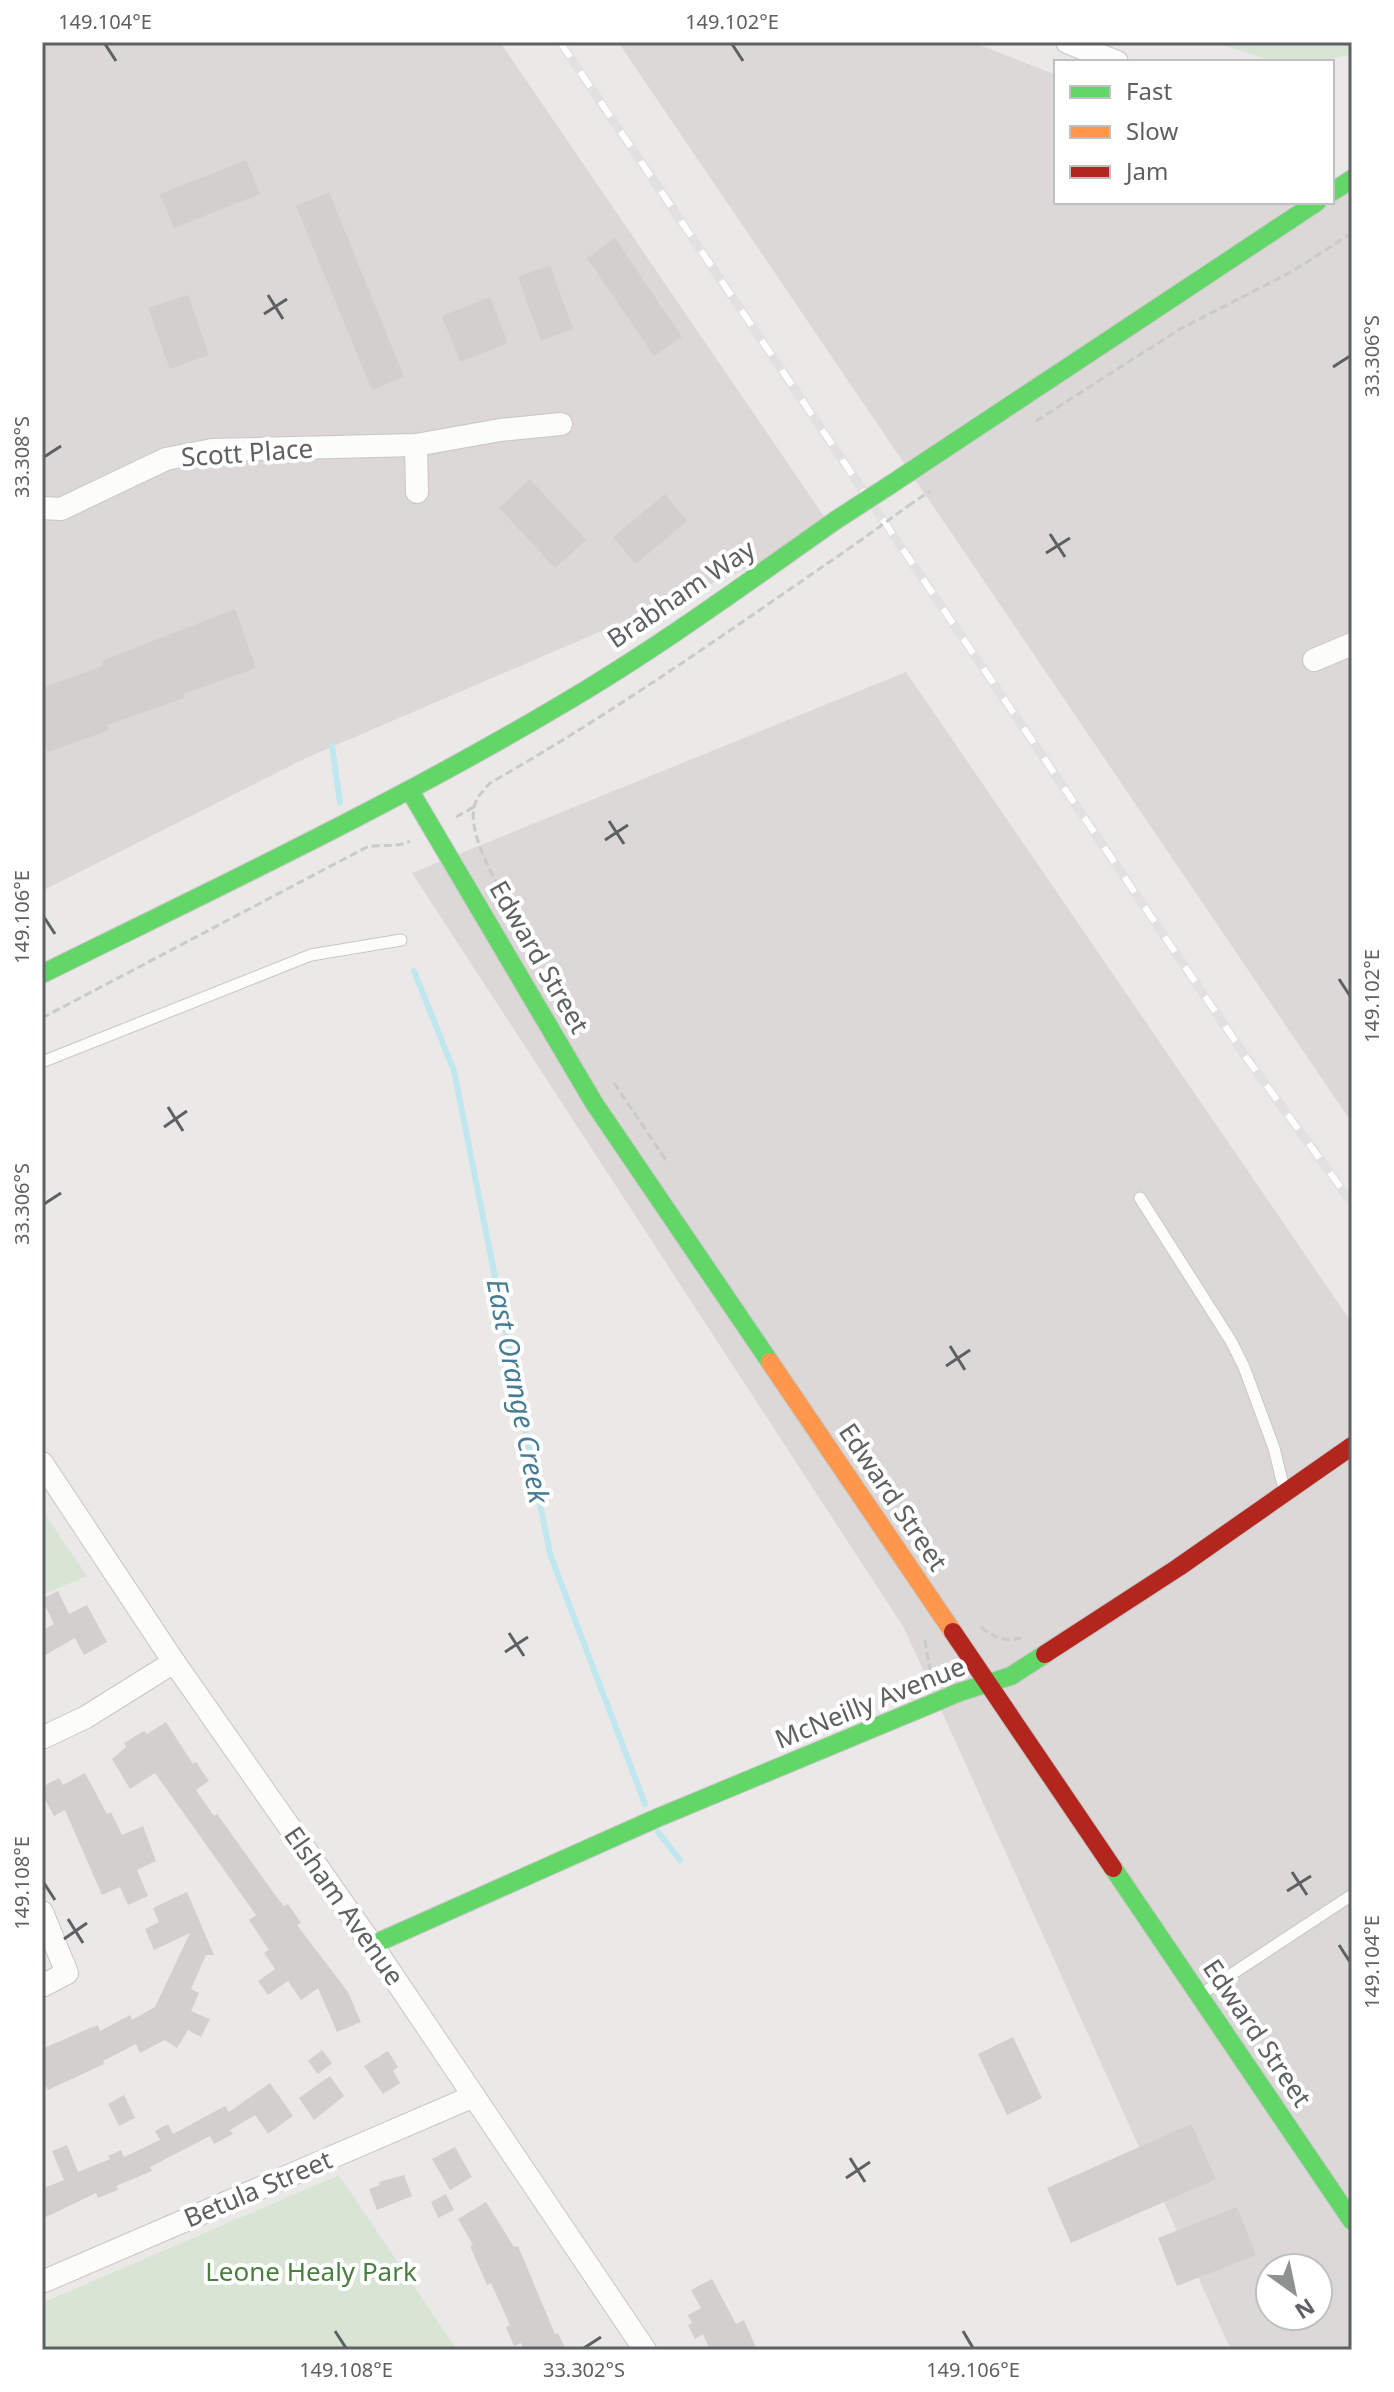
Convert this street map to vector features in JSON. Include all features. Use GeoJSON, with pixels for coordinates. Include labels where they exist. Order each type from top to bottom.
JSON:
{"type":"FeatureCollection","features":[{"type":"Feature","properties":{"kind":"street"},"geometry":{"type":"LineString","coordinates":[[1067,42],[1112,60]]}},
{"type":"Feature","properties":{"kind":"street"},"geometry":{"type":"LineString","coordinates":[[1334,191],[1352,179]]}},
{"type":"Feature","properties":{"kind":"street","name":"Brabham Way"},"geometry":{"type":"LineString","coordinates":[[42,974],[410,791],[526,726],[654,646],[836,520],[1314,204]]}},
{"type":"Feature","properties":{"kind":"street","name":"Scott Place"},"geometry":{"type":"LineString","coordinates":[[42,508],[61,509],[166,459],[212,450],[416,445],[500,430],[561,424]]}},
{"type":"Feature","properties":{"kind":"street"},"geometry":{"type":"LineString","coordinates":[[416,445],[417,492]]}},
{"type":"Feature","properties":{"kind":"street"},"geometry":{"type":"LineString","coordinates":[[1314,660],[1352,644]]}},
{"type":"Feature","properties":{"kind":"street","name":"Edward Street"},"geometry":{"type":"LineString","coordinates":[[410,791],[594,1103],[1352,2221]]}},
{"type":"Feature","properties":{"kind":"street","name":"McNeilly Avenue"},"geometry":{"type":"LineString","coordinates":[[372,1945],[657,1818],[960,1692],[1011,1676],[1179,1567],[1352,1446]]}},
{"type":"Feature","properties":{"kind":"street","name":"Elsham Avenue"},"geometry":{"type":"LineString","coordinates":[[42,1463],[174,1662],[372,1945],[645,2350]]}},
{"type":"Feature","properties":{"kind":"street"},"geometry":{"type":"LineString","coordinates":[[42,1738],[86,1717],[174,1662]]}},
{"type":"Feature","properties":{"kind":"street"},"geometry":{"type":"LineString","coordinates":[[42,1912],[67,1973],[42,1986]]}},
{"type":"Feature","properties":{"kind":"street","name":"Betula Street"},"geometry":{"type":"LineString","coordinates":[[42,2282],[474,2096]]}},
{"type":"Feature","properties":{"kind":"lane"},"geometry":{"type":"LineString","coordinates":[[42,1062],[311,955],[401,940]]}},
{"type":"Feature","properties":{"kind":"lane"},"geometry":{"type":"LineString","coordinates":[[1140,1198],[1231,1341],[1274,1448],[1285,1493]]}},
{"type":"Feature","properties":{"kind":"lane"},"geometry":{"type":"LineString","coordinates":[[1199,1995],[1352,1895]]}},
{"type":"Feature","properties":{"kind":"path"},"geometry":{"type":"LineString","coordinates":[[1037,421],[1180,329],[1293,271],[1352,233]]}},
{"type":"Feature","properties":{"kind":"path"},"geometry":{"type":"LineString","coordinates":[[527,936],[487,867],[476,833],[474,807],[490,783],[567,739],[934,489]]}},
{"type":"Feature","properties":{"kind":"path"},"geometry":{"type":"LineString","coordinates":[[42,1018],[367,847],[401,846],[474,807]]}},
{"type":"Feature","properties":{"kind":"path"},"geometry":{"type":"LineString","coordinates":[[607,1073],[669,1165]]}},
{"type":"Feature","properties":{"kind":"path"},"geometry":{"type":"LineString","coordinates":[[975,1618],[993,1637],[1011,1640],[1025,1636],[1038,1658]]}},
{"type":"Feature","properties":{"kind":"shaded area"},"geometry":{"type":"Polygon","coordinates":[[[42,42],[500,42],[834,531],[306,758],[42,891],[42,42]]]}},
{"type":"Feature","properties":{"kind":"shaded area"},"geometry":{"type":"Polygon","coordinates":[[[618,42],[972,42],[1054,74],[1054,204],[1334,204],[1334,201],[1352,190],[1352,1123],[618,42]]]}},
{"type":"Feature","properties":{"kind":"shaded area"},"geometry":{"type":"Polygon","coordinates":[[[906,672],[1352,1323],[1352,2350],[1231,2350],[904,1628],[412,873],[906,672]]]}},
{"type":"Feature","properties":{"kind":"green space"},"geometry":{"type":"Polygon","coordinates":[[[1214,42],[1352,42],[1352,54],[1326,60],[1269,60],[1214,42]]]}},
{"type":"Feature","properties":{"kind":"green space"},"geometry":{"type":"Polygon","coordinates":[[[42,1510],[87,1576],[42,1595],[42,1510]]]}},
{"type":"Feature","properties":{"kind":"green space","name":"Leone Healy Park"},"geometry":{"type":"Polygon","coordinates":[[[339,2175],[457,2350],[42,2350],[42,2303],[339,2175]]]}},
{"type":"Feature","properties":{"kind":"building"},"geometry":{"type":"Polygon","coordinates":[[[246,160],[260,194],[174,228],[160,194],[246,160]]]}},
{"type":"Feature","properties":{"kind":"building"},"geometry":{"type":"Polygon","coordinates":[[[329,192],[404,377],[372,390],[296,206],[329,192]]]}},
{"type":"Feature","properties":{"kind":"building"},"geometry":{"type":"Polygon","coordinates":[[[615,238],[682,337],[654,356],[587,258],[615,238]]]}},
{"type":"Feature","properties":{"kind":"building"},"geometry":{"type":"Polygon","coordinates":[[[550,265],[573,329],[541,341],[518,277],[550,265]]]}},
{"type":"Feature","properties":{"kind":"building"},"geometry":{"type":"Polygon","coordinates":[[[188,295],[209,355],[170,369],[148,308],[188,295]]]}},
{"type":"Feature","properties":{"kind":"building"},"geometry":{"type":"Polygon","coordinates":[[[490,297],[508,343],[460,362],[442,316],[490,297]]]}},
{"type":"Feature","properties":{"kind":"building"},"geometry":{"type":"Polygon","coordinates":[[[530,479],[586,540],[555,568],[499,508],[530,479]]]}},
{"type":"Feature","properties":{"kind":"building"},"geometry":{"type":"Polygon","coordinates":[[[665,494],[687,521],[636,564],[613,537],[665,494]]]}},
{"type":"Feature","properties":{"kind":"building"},"geometry":{"type":"Polygon","coordinates":[[[235,609],[256,668],[183,694],[184,698],[107,725],[109,730],[48,752],[42,737],[42,688],[103,666],[102,661],[235,609]]]}},
{"type":"Feature","properties":{"kind":"building"},"geometry":{"type":"Polygon","coordinates":[[[58,1591],[69,1614],[87,1605],[107,1642],[84,1655],[75,1638],[42,1657],[42,1631],[54,1624],[42,1599],[58,1591]]]}},
{"type":"Feature","properties":{"kind":"building"},"geometry":{"type":"Polygon","coordinates":[[[166,1722],[193,1764],[196,1762],[209,1781],[196,1790],[278,1899],[284,1906],[288,1904],[301,1923],[297,1925],[348,1992],[361,2022],[337,2032],[318,1988],[301,2000],[288,1981],[268,1995],[258,1981],[275,1969],[264,1953],[269,1950],[249,1920],[256,1915],[155,1773],[130,1789],[112,1759],[126,1747],[124,1743],[166,1722]]]}},
{"type":"Feature","properties":{"kind":"building"},"geometry":{"type":"Polygon","coordinates":[[[85,1773],[122,1835],[143,1826],[156,1861],[137,1870],[148,1896],[128,1905],[120,1887],[102,1895],[65,1810],[54,1816],[42,1794],[42,1787],[59,1778],[63,1785],[85,1773]]]}},
{"type":"Feature","properties":{"kind":"building"},"geometry":{"type":"Polygon","coordinates":[[[187,1892],[214,1955],[206,1955],[191,1989],[199,1993],[191,2011],[210,2019],[201,2037],[188,2030],[177,2048],[165,2040],[140,2053],[136,2044],[103,2061],[104,2064],[48,2090],[46,2086],[42,2088],[42,2049],[98,2025],[100,2031],[130,2015],[132,2020],[155,2007],[190,1933],[154,1950],[145,1929],[159,1922],[153,1908],[187,1892]]]}},
{"type":"Feature","properties":{"kind":"building"},"geometry":{"type":"Polygon","coordinates":[[[1013,2037],[1042,2098],[1007,2115],[978,2054],[1013,2037]]]}},
{"type":"Feature","properties":{"kind":"building"},"geometry":{"type":"Polygon","coordinates":[[[322,2050],[332,2063],[318,2074],[308,2061],[322,2050]]]}},
{"type":"Feature","properties":{"kind":"building"},"geometry":{"type":"Polygon","coordinates":[[[388,2051],[398,2067],[393,2071],[400,2083],[383,2094],[364,2066],[388,2051]]]}},
{"type":"Feature","properties":{"kind":"building"},"geometry":{"type":"Polygon","coordinates":[[[330,2076],[344,2096],[314,2120],[299,2098],[330,2076]]]}},
{"type":"Feature","properties":{"kind":"building"},"geometry":{"type":"Polygon","coordinates":[[[270,2083],[293,2116],[268,2134],[255,2115],[230,2130],[233,2134],[214,2144],[210,2136],[150,2167],[152,2171],[116,2186],[118,2190],[98,2198],[96,2193],[46,2217],[42,2208],[42,2189],[64,2180],[52,2151],[67,2145],[78,2172],[110,2159],[108,2156],[121,2150],[124,2157],[160,2140],[155,2131],[168,2124],[173,2134],[225,2106],[229,2112],[270,2083]]]}},
{"type":"Feature","properties":{"kind":"building"},"geometry":{"type":"Polygon","coordinates":[[[124,2095],[135,2118],[119,2126],[108,2104],[124,2095]]]}},
{"type":"Feature","properties":{"kind":"building"},"geometry":{"type":"Polygon","coordinates":[[[1191,2124],[1216,2179],[1071,2243],[1047,2188],[1191,2124]]]}},
{"type":"Feature","properties":{"kind":"building"},"geometry":{"type":"Polygon","coordinates":[[[455,2147],[472,2177],[450,2190],[432,2159],[455,2147]]]}},
{"type":"Feature","properties":{"kind":"building"},"geometry":{"type":"Polygon","coordinates":[[[404,2175],[412,2196],[377,2210],[369,2189],[380,2185],[379,2182],[404,2175]]]}},
{"type":"Feature","properties":{"kind":"building"},"geometry":{"type":"Polygon","coordinates":[[[446,2194],[454,2210],[438,2218],[431,2202],[446,2194]]]}},
{"type":"Feature","properties":{"kind":"building"},"geometry":{"type":"Polygon","coordinates":[[[486,2202],[514,2247],[518,2246],[555,2334],[558,2333],[566,2350],[520,2350],[523,2348],[521,2343],[514,2346],[506,2327],[510,2325],[491,2283],[487,2285],[470,2246],[473,2245],[458,2219],[486,2202]]]}},
{"type":"Feature","properties":{"kind":"building"},"geometry":{"type":"Polygon","coordinates":[[[1237,2207],[1255,2252],[1254,2256],[1177,2286],[1158,2238],[1237,2207]]]}},
{"type":"Feature","properties":{"kind":"building"},"geometry":{"type":"Polygon","coordinates":[[[712,2279],[736,2324],[744,2320],[757,2350],[710,2350],[703,2334],[695,2339],[688,2325],[692,2323],[688,2315],[701,2308],[691,2290],[712,2279]]]}},
{"type":"Feature","properties":{"kind":"waterway","name":"East Orange Creek"},"geometry":{"type":"LineString","coordinates":[[332,746],[340,803]]}},
{"type":"Feature","properties":{"kind":"waterway","name":"East Orange Creek"},"geometry":{"type":"LineString","coordinates":[[414,971],[454,1071],[550,1554],[645,1804]]}},
{"type":"Feature","properties":{"kind":"waterway","name":"East Orange Creek"},"geometry":{"type":"LineString","coordinates":[[658,1832],[680,1860]]}},
{"type":"Feature","properties":{"kind":"railway"},"geometry":{"type":"LineString","coordinates":[[560,42],[1248,1060],[1352,1203]]}},
{"type":"Feature","properties":{"kind":"traffic: fast"},"geometry":{"type":"LineString","coordinates":[[1334,191],[1352,179]]}},
{"type":"Feature","properties":{"kind":"traffic: fast"},"geometry":{"type":"LineString","coordinates":[[890,485],[1314,204]]}},
{"type":"Feature","properties":{"kind":"traffic: fast"},"geometry":{"type":"LineString","coordinates":[[836,520],[890,485]]}},
{"type":"Feature","properties":{"kind":"traffic: fast"},"geometry":{"type":"LineString","coordinates":[[42,974],[303,845],[432,778],[559,706],[699,616],[836,520]]}},
{"type":"Feature","properties":{"kind":"traffic: fast"},"geometry":{"type":"LineString","coordinates":[[410,791],[594,1103],[770,1362]]}},
{"type":"Feature","properties":{"kind":"traffic: fast"},"geometry":{"type":"LineString","coordinates":[[372,1945],[657,1818],[960,1692],[1011,1676],[1045,1654]]}},
{"type":"Feature","properties":{"kind":"traffic: fast"},"geometry":{"type":"LineString","coordinates":[[1113,1868],[1352,2221]]}},
{"type":"Feature","properties":{"kind":"traffic: slow"},"geometry":{"type":"LineString","coordinates":[[770,1362],[953,1632]]}},
{"type":"Feature","properties":{"kind":"traffic: jam"},"geometry":{"type":"LineString","coordinates":[[1045,1654],[1179,1567],[1352,1446]]}},
{"type":"Feature","properties":{"kind":"traffic: jam"},"geometry":{"type":"LineString","coordinates":[[953,1632],[1113,1868]]}}]}
